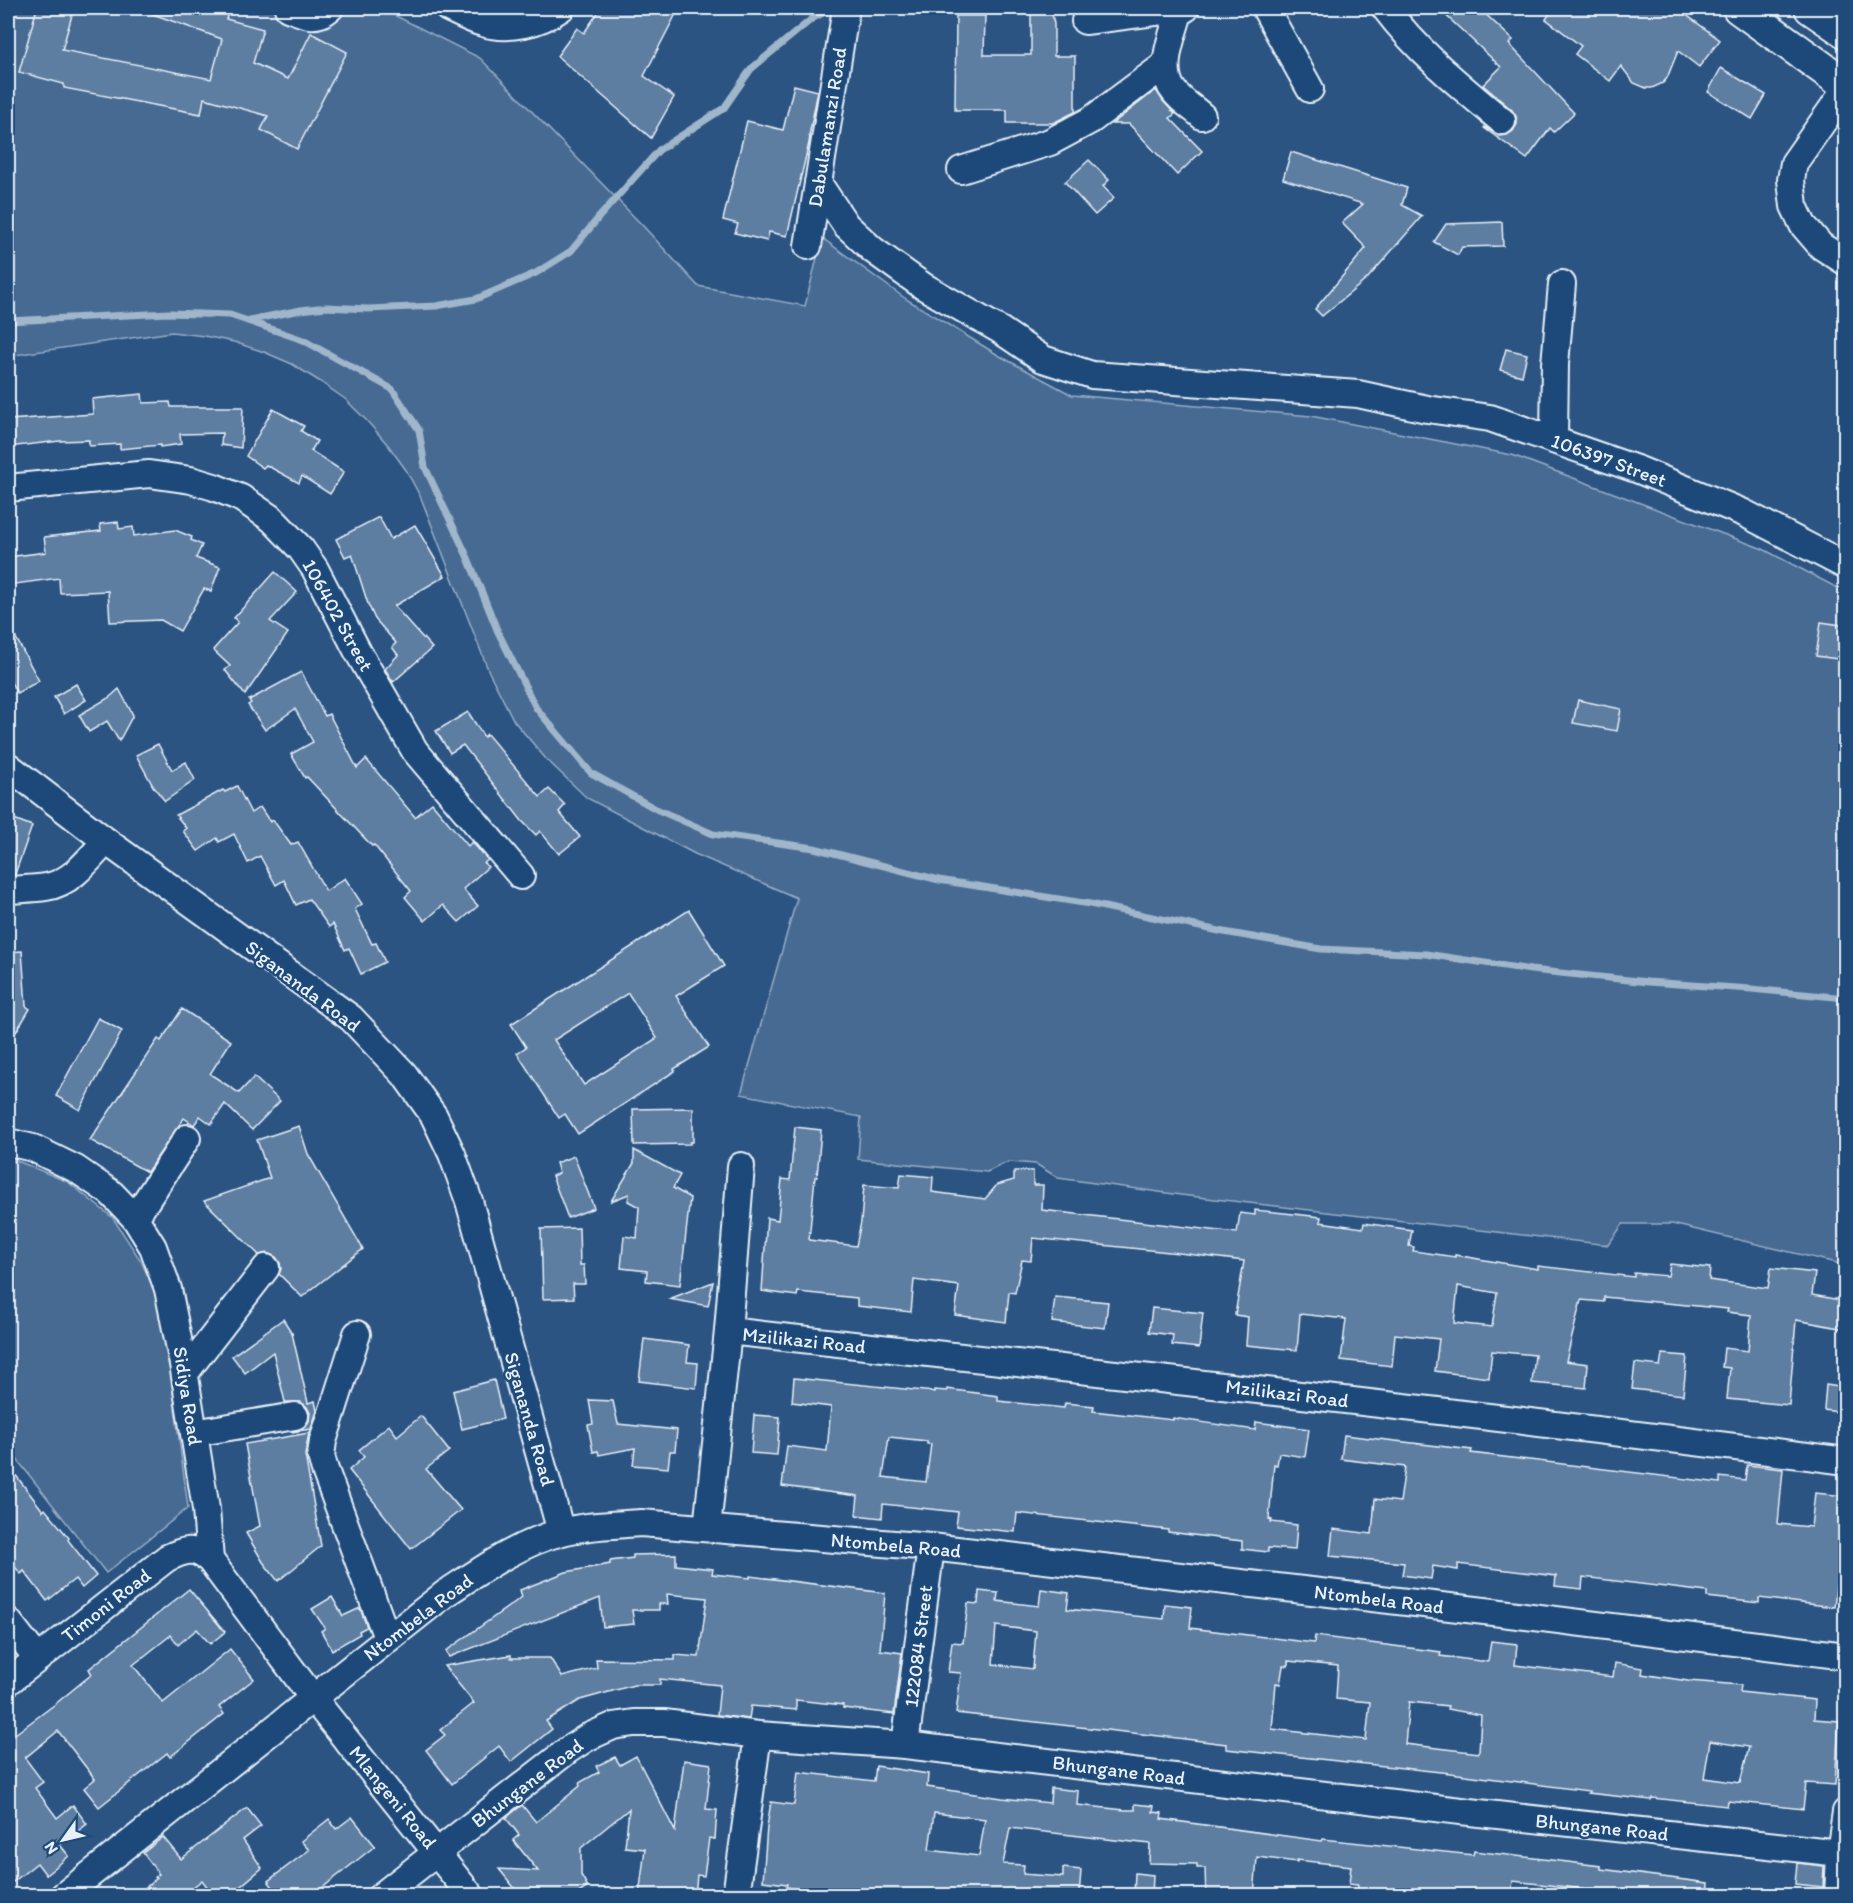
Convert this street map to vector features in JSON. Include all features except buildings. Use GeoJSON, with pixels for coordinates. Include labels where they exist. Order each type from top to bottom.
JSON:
{"type":"FeatureCollection","features":[{"type":"Feature","properties":{"kind":"main road"},"geometry":{"type":"LineString","coordinates":[[1739,8],[1845,87]]}},
{"type":"Feature","properties":{"kind":"main road"},"geometry":{"type":"LineString","coordinates":[[1811,8],[1845,32]]}},
{"type":"Feature","properties":{"kind":"street"},"geometry":{"type":"LineString","coordinates":[[288,8],[310,16],[323,14],[330,8]]}},
{"type":"Feature","properties":{"kind":"street"},"geometry":{"type":"LineString","coordinates":[[448,8],[484,24],[509,26],[533,22],[561,8]]}},
{"type":"Feature","properties":{"kind":"street","name":"Dabulamanzi Road"},"geometry":{"type":"LineString","coordinates":[[808,246],[846,8]]}},
{"type":"Feature","properties":{"kind":"street"},"geometry":{"type":"LineString","coordinates":[[1085,21],[1183,8],[1166,64],[1170,86],[1202,116]]}},
{"type":"Feature","properties":{"kind":"street"},"geometry":{"type":"LineString","coordinates":[[1265,8],[1310,89]]}},
{"type":"Feature","properties":{"kind":"street"},"geometry":{"type":"LineString","coordinates":[[1385,8],[1433,63],[1502,122]]}},
{"type":"Feature","properties":{"kind":"street"},"geometry":{"type":"LineString","coordinates":[[961,170],[1050,142],[1091,120],[1166,64]]}},
{"type":"Feature","properties":{"kind":"street"},"geometry":{"type":"LineString","coordinates":[[1845,87],[1794,163],[1791,180],[1794,206],[1803,225],[1821,246],[1845,262]]}},
{"type":"Feature","properties":{"kind":"street","name":"106397 Street"},"geometry":{"type":"LineString","coordinates":[[818,183],[846,225],[873,250],[923,286],[1000,330],[1043,359],[1092,375],[1358,394],[1427,409],[1490,418],[1639,470],[1744,513],[1845,566]]}},
{"type":"Feature","properties":{"kind":"street"},"geometry":{"type":"LineString","coordinates":[[1554,439],[1555,364],[1562,284]]}},
{"type":"Feature","properties":{"kind":"street","name":"106402 Street"},"geometry":{"type":"LineString","coordinates":[[8,488],[149,474],[191,480],[214,487],[242,498],[272,519],[301,549],[315,569],[358,652],[416,751],[521,876]]}},
{"type":"Feature","properties":{"kind":"street","name":"Sigananda Road"},"geometry":{"type":"LineString","coordinates":[[8,766],[106,841],[351,1018],[404,1074],[434,1116],[452,1154],[469,1201],[561,1532]]}},
{"type":"Feature","properties":{"kind":"street"},"geometry":{"type":"LineString","coordinates":[[8,890],[46,887],[63,882],[82,868],[106,841]]}},
{"type":"Feature","properties":{"kind":"street"},"geometry":{"type":"LineString","coordinates":[[135,1218],[187,1138]]}},
{"type":"Feature","properties":{"kind":"street","name":"Sidiya Road"},"geometry":{"type":"LineString","coordinates":[[8,1142],[33,1148],[76,1169],[111,1193],[135,1218],[153,1247],[168,1289],[184,1373],[206,1509],[210,1560]]}},
{"type":"Feature","properties":{"kind":"street","name":"Mzilikazi Road"},"geometry":{"type":"LineString","coordinates":[[707,1528],[728,1331],[741,1166]]}},
{"type":"Feature","properties":{"kind":"street"},"geometry":{"type":"LineString","coordinates":[[184,1373],[266,1268]]}},
{"type":"Feature","properties":{"kind":"street","name":"Mzilikazi Road"},"geometry":{"type":"LineString","coordinates":[[728,1331],[1590,1428],[1845,1461]]}},
{"type":"Feature","properties":{"kind":"street"},"geometry":{"type":"LineString","coordinates":[[357,1334],[323,1442],[321,1456],[387,1638]]}},
{"type":"Feature","properties":{"kind":"street"},"geometry":{"type":"LineString","coordinates":[[194,1434],[296,1416]]}},
{"type":"Feature","properties":{"kind":"street","name":"Ntombela Road"},"geometry":{"type":"LineString","coordinates":[[63,1896],[446,1593],[523,1547],[561,1532],[598,1526],[641,1523],[930,1547],[1493,1612],[1845,1656]]}},
{"type":"Feature","properties":{"kind":"street","name":"122084 Street"},"geometry":{"type":"LineString","coordinates":[[905,1745],[930,1547]]}},
{"type":"Feature","properties":{"kind":"street","name":"Timoni Road"},"geometry":{"type":"LineString","coordinates":[[8,1682],[167,1558],[193,1550],[210,1560]]}},
{"type":"Feature","properties":{"kind":"street"},"geometry":{"type":"LineString","coordinates":[[210,1560],[313,1698]]}},
{"type":"Feature","properties":{"kind":"street"},"geometry":{"type":"LineString","coordinates":[[8,1621],[37,1658]]}},
{"type":"Feature","properties":{"kind":"street","name":"Mlangeni Road"},"geometry":{"type":"LineString","coordinates":[[313,1698],[471,1896]]}},
{"type":"Feature","properties":{"kind":"street","name":"Bhungane Road"},"geometry":{"type":"LineString","coordinates":[[381,1896],[568,1750],[588,1737],[613,1726],[634,1723],[664,1723],[758,1735],[905,1745],[1840,1853]]}},
{"type":"Feature","properties":{"kind":"street"},"geometry":{"type":"LineString","coordinates":[[736,1896],[758,1735]]}},
{"type":"Feature","properties":{"kind":"street"},"geometry":{"type":"LineString","coordinates":[[1838,1896],[1845,1812]]}},
{"type":"Feature","properties":{"kind":"shaded area"},"geometry":{"type":"Polygon","coordinates":[[[8,8],[380,8],[480,58],[698,286],[805,306],[822,238],[906,299],[998,355],[1072,395],[1311,416],[1512,455],[1763,549],[1845,592],[1845,1265],[1672,1224],[1623,1224],[1608,1245],[1181,1195],[1058,1178],[1036,1164],[1008,1162],[987,1172],[858,1159],[861,1117],[741,1094],[797,898],[695,854],[587,798],[546,759],[514,721],[489,672],[421,498],[406,470],[367,421],[345,399],[292,364],[234,342],[204,336],[172,332],[8,356],[8,8]]]}},
{"type":"Feature","properties":{"kind":"shaded area"},"geometry":{"type":"Polygon","coordinates":[[[8,1159],[68,1182],[113,1218],[141,1261],[155,1292],[164,1324],[188,1508],[106,1573],[8,1448],[8,1159]]]}},
{"type":"Feature","properties":{"kind":"waterway"},"geometry":{"type":"LineString","coordinates":[[250,320],[326,307],[368,309],[436,306],[476,299],[536,273],[571,251],[659,150],[724,108],[751,69],[813,18],[825,12]]}},
{"type":"Feature","properties":{"kind":"waterway"},"geometry":{"type":"LineString","coordinates":[[8,321],[169,313],[230,315],[303,340],[392,389],[419,430],[425,467],[468,558],[498,632],[536,708],[591,773],[656,809],[713,834],[814,848],[939,880],[1090,904],[1224,932],[1321,949],[1426,954],[1531,970],[1846,998]]}}]}
